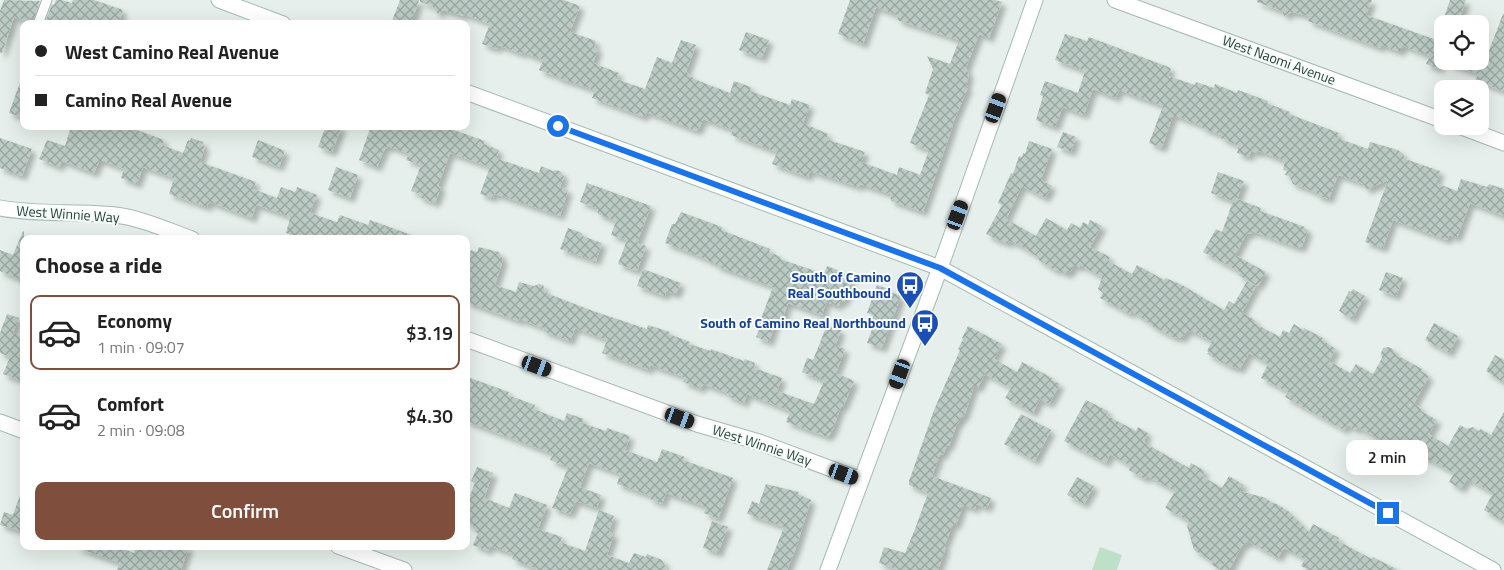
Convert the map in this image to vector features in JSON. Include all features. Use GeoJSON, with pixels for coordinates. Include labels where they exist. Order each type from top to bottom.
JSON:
{"type":"FeatureCollection","features":[{"type":"Feature","properties":{"kind":"street"},"geometry":{"type":"LineString","coordinates":[[219,0],[272,20]]}},
{"type":"Feature","properties":{"kind":"street"},"geometry":{"type":"LineString","coordinates":[[828,570],[940,268],[1035,0]]}},
{"type":"Feature","properties":{"kind":"street","name":"West Naomi Avenue"},"geometry":{"type":"LineString","coordinates":[[1115,0],[1434,117]]}},
{"type":"Feature","properties":{"kind":"street"},"geometry":{"type":"LineString","coordinates":[[470,93],[940,268],[1492,570]]}},
{"type":"Feature","properties":{"kind":"street"},"geometry":{"type":"LineString","coordinates":[[1483,135],[1504,143]]}},
{"type":"Feature","properties":{"kind":"street","name":"West Winnie Way"},"geometry":{"type":"LineString","coordinates":[[0,208],[20,212],[116,215],[152,224],[181,235]]}},
{"type":"Feature","properties":{"kind":"street","name":"West Winnie Way"},"geometry":{"type":"LineString","coordinates":[[470,341],[697,424],[759,442],[860,480]]}},
{"type":"Feature","properties":{"kind":"street"},"geometry":{"type":"LineString","coordinates":[[0,422],[20,430]]}},
{"type":"Feature","properties":{"kind":"street"},"geometry":{"type":"LineString","coordinates":[[349,550],[404,570]]}},
{"type":"Feature","properties":{"kind":"lane"},"geometry":{"type":"LineString","coordinates":[[40,20],[47,0]]}},
{"type":"Feature","properties":{"kind":"green space"},"geometry":{"type":"Polygon","coordinates":[[[1100,547],[1122,555],[1117,570],[1092,570],[1100,547]]]}},
{"type":"Feature","properties":{"kind":"building"},"geometry":{"type":"Polygon","coordinates":[[[4,0],[40,1],[34,18],[30,17],[29,20],[22,20],[14,17],[2,53],[0,53],[0,11],[4,0]]]}},
{"type":"Feature","properties":{"kind":"building"},"geometry":{"type":"Polygon","coordinates":[[[56,0],[72,3],[73,0],[94,0],[123,10],[119,20],[46,20],[52,4],[54,5],[56,0]]]}},
{"type":"Feature","properties":{"kind":"building"},"geometry":{"type":"Polygon","coordinates":[[[400,0],[419,0],[412,20],[392,20],[400,0]]]}},
{"type":"Feature","properties":{"kind":"building"},"geometry":{"type":"Polygon","coordinates":[[[420,0],[564,0],[580,6],[570,32],[596,41],[594,47],[598,49],[593,63],[619,73],[616,79],[645,89],[657,57],[672,63],[681,40],[696,45],[686,72],[694,79],[730,93],[734,81],[751,87],[750,91],[790,105],[792,99],[810,105],[803,123],[828,134],[826,139],[865,152],[861,162],[897,175],[899,167],[920,175],[929,150],[910,143],[929,95],[925,93],[933,69],[927,56],[950,64],[959,40],[897,20],[899,16],[876,7],[863,44],[838,34],[850,0],[995,0],[1002,2],[989,38],[979,34],[966,68],[969,75],[966,86],[968,87],[953,123],[923,212],[891,201],[890,194],[860,184],[859,187],[810,171],[808,177],[772,164],[777,152],[731,135],[733,130],[703,119],[697,131],[646,112],[644,117],[592,98],[595,90],[539,70],[543,60],[498,45],[497,49],[482,44],[490,24],[464,14],[463,16],[443,10],[438,14],[432,6],[420,2],[420,0]]]}},
{"type":"Feature","properties":{"kind":"building"},"geometry":{"type":"Polygon","coordinates":[[[1257,0],[1372,0],[1366,15],[1434,39],[1434,67],[1426,64],[1430,56],[1403,46],[1400,52],[1381,45],[1380,48],[1308,21],[1310,16],[1292,12],[1284,16],[1282,11],[1257,2],[1257,0]]]}},
{"type":"Feature","properties":{"kind":"building"},"geometry":{"type":"Polygon","coordinates":[[[1450,0],[1466,0],[1461,15],[1445,15],[1450,0]]]}},
{"type":"Feature","properties":{"kind":"building"},"geometry":{"type":"Polygon","coordinates":[[[1504,14],[1504,91],[1489,86],[1489,80],[1475,80],[1478,74],[1466,70],[1489,70],[1489,51],[1504,14]]]}},
{"type":"Feature","properties":{"kind":"building"},"geometry":{"type":"Polygon","coordinates":[[[746,32],[769,40],[762,58],[739,50],[746,32]]]}},
{"type":"Feature","properties":{"kind":"building"},"geometry":{"type":"Polygon","coordinates":[[[1065,34],[1087,41],[1089,37],[1171,68],[1168,76],[1195,85],[1196,82],[1214,88],[1215,84],[1237,93],[1238,90],[1268,101],[1267,103],[1290,112],[1289,114],[1339,133],[1337,138],[1368,149],[1370,142],[1398,150],[1405,159],[1440,171],[1436,183],[1457,191],[1461,179],[1487,187],[1489,184],[1504,189],[1504,216],[1470,203],[1457,238],[1449,235],[1447,240],[1393,220],[1383,248],[1365,242],[1388,180],[1366,190],[1364,184],[1338,175],[1329,199],[1293,184],[1289,176],[1285,175],[1287,171],[1283,170],[1285,161],[1259,151],[1257,153],[1251,151],[1249,157],[1237,153],[1239,146],[1221,138],[1221,135],[1173,115],[1162,148],[1149,143],[1163,106],[1119,90],[1116,98],[1093,89],[1084,115],[1063,107],[1055,127],[1036,120],[1043,96],[1040,95],[1045,81],[1078,93],[1085,71],[1055,60],[1065,34]]]}},
{"type":"Feature","properties":{"kind":"building"},"geometry":{"type":"Polygon","coordinates":[[[20,83],[20,117],[9,113],[20,83]]]}},
{"type":"Feature","properties":{"kind":"building"},"geometry":{"type":"Polygon","coordinates":[[[70,130],[137,130],[164,140],[162,145],[183,153],[188,140],[190,141],[191,138],[203,142],[202,145],[205,147],[200,162],[256,182],[253,189],[277,198],[281,187],[295,192],[297,187],[317,195],[310,213],[337,222],[340,215],[368,225],[370,220],[411,235],[292,235],[286,233],[290,218],[286,215],[256,205],[252,218],[209,202],[207,207],[169,194],[174,178],[143,167],[137,184],[121,178],[124,169],[103,161],[99,161],[94,173],[62,161],[59,167],[39,159],[47,140],[65,146],[70,130]]]}},
{"type":"Feature","properties":{"kind":"building"},"geometry":{"type":"Polygon","coordinates":[[[324,130],[340,130],[332,152],[318,147],[324,130]]]}},
{"type":"Feature","properties":{"kind":"building"},"geometry":{"type":"Polygon","coordinates":[[[370,130],[454,130],[485,141],[484,144],[499,150],[496,158],[539,173],[541,166],[561,172],[564,177],[560,187],[568,190],[560,216],[505,197],[494,194],[493,198],[480,194],[490,167],[450,153],[438,186],[441,188],[435,203],[419,197],[420,194],[411,191],[421,165],[406,160],[409,154],[388,146],[385,148],[377,167],[359,160],[370,130]]]}},
{"type":"Feature","properties":{"kind":"building"},"geometry":{"type":"Polygon","coordinates":[[[1063,132],[1076,137],[1071,152],[1057,147],[1063,132]]]}},
{"type":"Feature","properties":{"kind":"building"},"geometry":{"type":"Polygon","coordinates":[[[0,138],[32,149],[22,176],[0,168],[0,138]]]}},
{"type":"Feature","properties":{"kind":"building"},"geometry":{"type":"Polygon","coordinates":[[[258,140],[285,151],[279,167],[252,157],[258,140]]]}},
{"type":"Feature","properties":{"kind":"building"},"geometry":{"type":"Polygon","coordinates":[[[1029,141],[1052,149],[1041,180],[1052,186],[1045,198],[1022,186],[1006,219],[1036,236],[1046,218],[1067,230],[1071,223],[1080,228],[1083,222],[1088,225],[1090,220],[1102,226],[1090,247],[1110,257],[1108,261],[1132,274],[1137,265],[1164,280],[1166,278],[1182,285],[1224,310],[1229,301],[1234,304],[1247,281],[1256,286],[1242,312],[1256,321],[1254,323],[1280,337],[1283,330],[1289,333],[1294,324],[1303,330],[1304,328],[1323,338],[1322,340],[1336,349],[1329,361],[1350,373],[1356,364],[1373,374],[1382,358],[1383,348],[1389,347],[1394,350],[1395,354],[1422,369],[1421,371],[1429,376],[1414,404],[1420,407],[1421,411],[1437,420],[1429,434],[1448,446],[1460,425],[1467,429],[1473,427],[1479,431],[1481,429],[1491,435],[1504,412],[1504,522],[1484,510],[1493,493],[1467,479],[1461,489],[1449,482],[1454,473],[1424,457],[1417,460],[1404,453],[1398,462],[1388,456],[1392,447],[1369,433],[1357,427],[1356,430],[1348,425],[1344,430],[1285,397],[1288,392],[1261,378],[1268,364],[1249,353],[1240,369],[1229,366],[1207,354],[1212,341],[1187,330],[1183,338],[1173,337],[1131,311],[1130,314],[1100,298],[1103,293],[1098,289],[1102,277],[1080,265],[1079,268],[1074,265],[1071,271],[1065,274],[1057,269],[1056,271],[1019,245],[1009,241],[1007,244],[986,234],[1002,205],[998,203],[1011,173],[1013,174],[1019,156],[1022,157],[1023,153],[1025,154],[1029,141]]]}},
{"type":"Feature","properties":{"kind":"building"},"geometry":{"type":"Polygon","coordinates":[[[336,167],[358,175],[350,198],[328,190],[336,167]]]}},
{"type":"Feature","properties":{"kind":"building"},"geometry":{"type":"Polygon","coordinates":[[[1218,172],[1244,181],[1237,199],[1261,208],[1260,211],[1305,227],[1308,230],[1302,247],[1300,246],[1299,248],[1252,231],[1251,234],[1247,233],[1235,255],[1266,272],[1258,286],[1238,275],[1240,272],[1203,252],[1216,229],[1222,232],[1233,201],[1211,193],[1218,172]]]}},
{"type":"Feature","properties":{"kind":"building"},"geometry":{"type":"Polygon","coordinates":[[[587,183],[651,206],[637,243],[646,246],[637,271],[618,264],[627,240],[611,235],[616,221],[598,214],[597,208],[580,202],[587,183]]]}},
{"type":"Feature","properties":{"kind":"building"},"geometry":{"type":"Polygon","coordinates":[[[681,212],[722,227],[721,230],[770,249],[769,252],[781,257],[780,259],[824,274],[827,266],[845,273],[844,277],[852,280],[844,302],[840,301],[839,306],[826,302],[822,315],[788,303],[783,318],[778,316],[769,342],[756,337],[759,330],[757,329],[773,287],[716,266],[716,264],[699,256],[665,243],[672,224],[675,224],[681,212]]]}},
{"type":"Feature","properties":{"kind":"building"},"geometry":{"type":"Polygon","coordinates":[[[568,228],[582,233],[582,236],[602,243],[596,261],[560,249],[568,228]]]}},
{"type":"Feature","properties":{"kind":"building"},"geometry":{"type":"Polygon","coordinates":[[[20,238],[20,279],[0,271],[0,250],[13,255],[20,238]]]}},
{"type":"Feature","properties":{"kind":"building"},"geometry":{"type":"Polygon","coordinates":[[[479,247],[499,252],[503,260],[495,285],[516,292],[519,282],[534,286],[543,285],[546,293],[593,311],[647,329],[648,325],[670,332],[669,334],[690,342],[689,344],[711,351],[711,349],[744,361],[745,359],[755,363],[754,368],[782,378],[777,391],[814,404],[824,381],[802,372],[807,358],[813,360],[827,325],[841,330],[835,346],[845,349],[836,373],[854,381],[828,437],[786,422],[790,411],[747,394],[744,403],[727,396],[728,393],[703,384],[701,389],[683,382],[684,377],[650,365],[649,370],[602,353],[607,340],[575,328],[570,341],[543,331],[544,328],[470,303],[470,252],[471,250],[477,252],[479,247]]]}},
{"type":"Feature","properties":{"kind":"building"},"geometry":{"type":"Polygon","coordinates":[[[643,269],[681,283],[676,294],[666,291],[665,296],[637,286],[643,269]]]}},
{"type":"Feature","properties":{"kind":"building"},"geometry":{"type":"Polygon","coordinates":[[[1386,272],[1403,278],[1396,296],[1379,290],[1386,272]]]}},
{"type":"Feature","properties":{"kind":"building"},"geometry":{"type":"Polygon","coordinates":[[[877,285],[901,296],[882,348],[867,343],[874,324],[871,323],[874,315],[867,313],[877,285]]]}},
{"type":"Feature","properties":{"kind":"building"},"geometry":{"type":"Polygon","coordinates":[[[1353,289],[1365,296],[1352,319],[1339,311],[1349,291],[1351,292],[1353,289]]]}},
{"type":"Feature","properties":{"kind":"building"},"geometry":{"type":"Polygon","coordinates":[[[7,314],[19,318],[13,333],[20,336],[20,380],[3,374],[10,357],[0,353],[0,333],[7,314]]]}},
{"type":"Feature","properties":{"kind":"building"},"geometry":{"type":"Polygon","coordinates":[[[1434,323],[1458,336],[1449,353],[1425,340],[1434,323]]]}},
{"type":"Feature","properties":{"kind":"building"},"geometry":{"type":"Polygon","coordinates":[[[968,326],[1002,344],[994,359],[1017,372],[1022,362],[1060,384],[1049,404],[1040,399],[1033,413],[1005,398],[1011,388],[985,374],[978,388],[974,386],[965,414],[957,424],[949,446],[947,445],[943,455],[940,454],[932,476],[991,498],[987,508],[976,504],[975,509],[963,505],[956,525],[953,524],[944,547],[946,547],[938,570],[899,570],[879,563],[884,547],[905,553],[915,529],[928,493],[909,485],[909,481],[934,410],[960,350],[958,349],[968,326]]]}},
{"type":"Feature","properties":{"kind":"building"},"geometry":{"type":"Polygon","coordinates":[[[1495,355],[1504,360],[1504,383],[1486,371],[1495,355]]]}},
{"type":"Feature","properties":{"kind":"building"},"geometry":{"type":"Polygon","coordinates":[[[470,378],[509,392],[508,395],[535,405],[534,409],[564,421],[567,413],[584,419],[582,423],[606,431],[607,428],[630,436],[625,450],[657,462],[662,449],[685,457],[683,460],[733,478],[718,519],[704,513],[706,507],[666,493],[662,504],[650,499],[651,496],[617,484],[620,474],[589,463],[580,487],[601,495],[597,508],[576,501],[570,514],[552,508],[568,467],[550,460],[553,454],[470,423],[470,378]]]}},
{"type":"Feature","properties":{"kind":"building"},"geometry":{"type":"Polygon","coordinates":[[[1086,400],[1108,411],[1106,415],[1136,431],[1138,427],[1148,433],[1144,441],[1148,445],[1189,468],[1191,463],[1205,471],[1202,476],[1222,488],[1229,476],[1244,485],[1240,491],[1266,498],[1272,503],[1277,504],[1288,511],[1309,532],[1313,524],[1339,538],[1338,541],[1398,570],[1309,570],[1301,566],[1305,559],[1284,548],[1278,558],[1248,541],[1246,545],[1243,544],[1229,570],[1221,570],[1212,565],[1213,562],[1194,550],[1187,526],[1189,521],[1165,508],[1175,491],[1147,476],[1145,479],[1129,470],[1131,466],[1110,454],[1106,463],[1064,441],[1086,400]]]}},
{"type":"Feature","properties":{"kind":"building"},"geometry":{"type":"Polygon","coordinates":[[[1021,414],[1051,430],[1035,461],[1004,444],[1021,414]]]}},
{"type":"Feature","properties":{"kind":"building"},"geometry":{"type":"Polygon","coordinates":[[[477,467],[493,473],[484,498],[509,508],[515,493],[547,505],[538,529],[562,537],[560,542],[585,551],[599,510],[614,516],[609,532],[614,534],[607,555],[629,563],[634,553],[646,557],[647,554],[662,560],[667,570],[539,570],[512,559],[514,554],[490,546],[488,551],[473,545],[478,533],[474,532],[476,527],[470,525],[470,495],[475,483],[471,481],[477,467]]]}},
{"type":"Feature","properties":{"kind":"building"},"geometry":{"type":"Polygon","coordinates":[[[1077,477],[1094,486],[1084,504],[1067,495],[1077,477]]]}},
{"type":"Feature","properties":{"kind":"building"},"geometry":{"type":"Polygon","coordinates":[[[766,484],[799,492],[798,494],[811,500],[787,570],[767,570],[784,527],[747,514],[752,501],[759,504],[766,484]]]}},
{"type":"Feature","properties":{"kind":"building"},"geometry":{"type":"Polygon","coordinates":[[[20,496],[20,531],[0,525],[4,512],[13,515],[20,496]]]}},
{"type":"Feature","properties":{"kind":"building"},"geometry":{"type":"Polygon","coordinates":[[[712,521],[728,527],[718,553],[703,548],[712,521]]]}},
{"type":"Feature","properties":{"kind":"building"},"geometry":{"type":"Polygon","coordinates":[[[83,550],[126,550],[134,553],[135,550],[188,550],[181,570],[117,570],[120,563],[83,550]]]}},
{"type":"Feature","properties":{"kind":"place","name":"South of Camino Real Southbound"},"geometry":{"type":"Point","coordinates":[910,309]}},
{"type":"Feature","properties":{"kind":"place","name":"South of Camino Real Northbound"},"geometry":{"type":"Point","coordinates":[925,347]}},
{"type":"Feature","properties":{"kind":"route"},"geometry":{"type":"LineString","coordinates":[[558,126],[940,268],[1388,513]]}}]}
